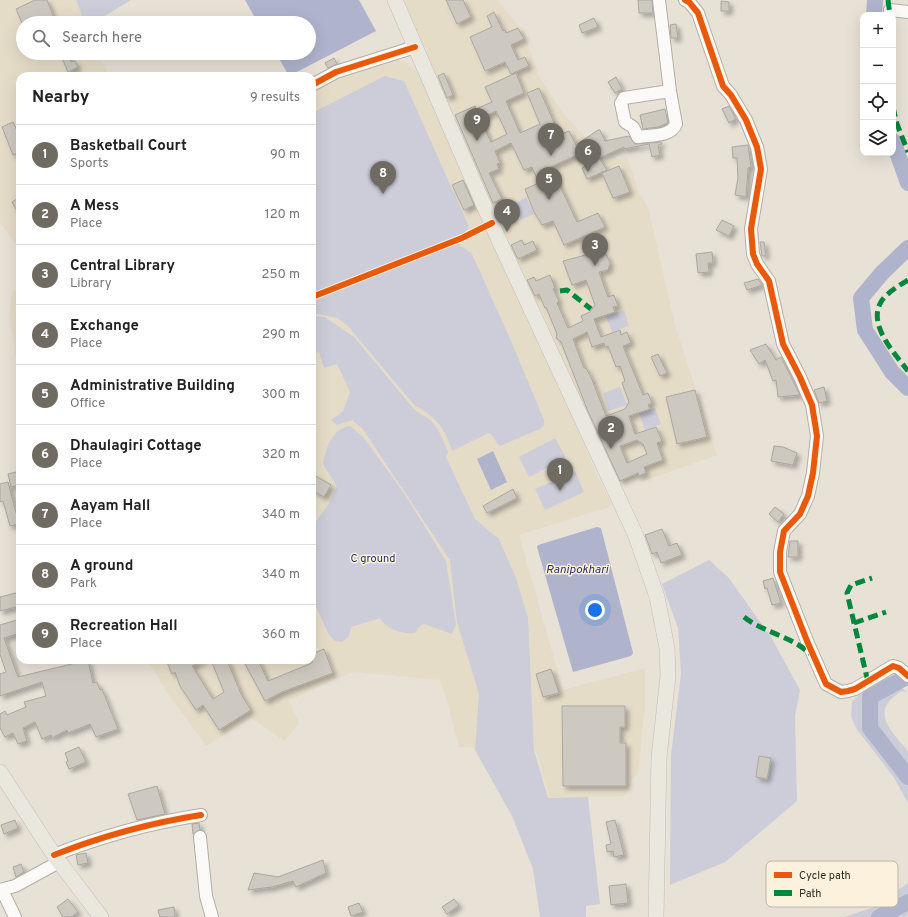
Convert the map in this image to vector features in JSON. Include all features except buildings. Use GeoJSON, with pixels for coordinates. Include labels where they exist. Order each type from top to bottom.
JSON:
{"type":"FeatureCollection","features":[{"type":"Feature","properties":{"kind":"main road"},"geometry":{"type":"LineString","coordinates":[[395,0],[498,238],[636,536],[656,597],[667,648],[668,676],[659,769],[656,915]]}},
{"type":"Feature","properties":{"kind":"main road"},"geometry":{"type":"LineString","coordinates":[[0,772],[56,858],[101,917]]}},
{"type":"Feature","properties":{"kind":"street"},"geometry":{"type":"LineString","coordinates":[[659,0],[670,91],[676,124],[674,129],[668,133],[638,137],[633,127],[625,122],[621,103],[624,98],[670,91]]}},
{"type":"Feature","properties":{"kind":"street"},"geometry":{"type":"LineString","coordinates":[[685,0],[689,2],[698,13],[723,86],[731,95],[746,120],[757,147],[761,169],[751,229],[753,254],[757,264],[769,281],[783,344],[812,405],[817,436],[814,474],[808,496],[800,514],[784,531],[780,552],[780,572],[807,641],[826,684],[842,692],[855,689],[893,666],[904,672]]}},
{"type":"Feature","properties":{"kind":"street"},"geometry":{"type":"LineString","coordinates":[[890,10],[908,12]]}},
{"type":"Feature","properties":{"kind":"street"},"geometry":{"type":"LineString","coordinates":[[316,83],[336,72],[415,47]]}},
{"type":"Feature","properties":{"kind":"street"},"geometry":{"type":"LineString","coordinates":[[15,917],[1,890],[15,886],[56,858],[112,834],[169,820],[202,815]]}},
{"type":"Feature","properties":{"kind":"street"},"geometry":{"type":"LineString","coordinates":[[200,837],[206,896],[212,917]]}},
{"type":"Feature","properties":{"kind":"shaded area"},"geometry":{"type":"Polygon","coordinates":[[[0,0],[131,0],[105,16],[16,16],[16,60],[101,60],[107,72],[16,72],[16,244],[0,222],[0,0]]]}},
{"type":"Feature","properties":{"kind":"shaded area"},"geometry":{"type":"Polygon","coordinates":[[[398,0],[497,0],[524,32],[538,74],[562,112],[588,140],[604,162],[627,157],[640,195],[648,207],[675,325],[717,455],[641,482],[637,477],[615,486],[503,236],[505,226],[499,211],[492,209],[398,0]]]}},
{"type":"Feature","properties":{"kind":"shaded area"},"geometry":{"type":"Polygon","coordinates":[[[381,57],[405,62],[418,72],[486,217],[598,477],[611,503],[609,507],[519,535],[563,690],[645,668],[645,705],[638,775],[633,777],[625,796],[549,798],[536,751],[459,747],[447,700],[440,680],[352,672],[289,700],[299,723],[285,741],[251,718],[206,746],[166,691],[150,664],[316,664],[316,89],[351,70],[381,57]]]}},
{"type":"Feature","properties":{"kind":"shaded area"},"geometry":{"type":"Polygon","coordinates":[[[16,290],[16,358],[9,315],[12,292],[16,290]]]}},
{"type":"Feature","properties":{"kind":"green space"},"geometry":{"type":"Polygon","coordinates":[[[76,0],[131,0],[105,16],[82,16],[76,0]]]}},
{"type":"Feature","properties":{"kind":"green space"},"geometry":{"type":"Polygon","coordinates":[[[385,76],[404,81],[469,227],[463,234],[454,239],[316,293],[316,111],[385,76]]]}},
{"type":"Feature","properties":{"kind":"green space"},"geometry":{"type":"Polygon","coordinates":[[[526,197],[534,214],[521,220],[517,213],[520,211],[516,211],[513,205],[526,197]]]}},
{"type":"Feature","properties":{"kind":"green space"},"geometry":{"type":"Polygon","coordinates":[[[456,242],[472,254],[512,343],[544,420],[544,425],[540,429],[500,446],[489,433],[452,451],[443,430],[435,419],[415,406],[347,325],[337,318],[316,314],[316,297],[456,242]]]}},
{"type":"Feature","properties":{"kind":"green space"},"geometry":{"type":"Polygon","coordinates":[[[624,310],[629,326],[612,332],[606,316],[624,310]]]}},
{"type":"Feature","properties":{"kind":"green space"},"geometry":{"type":"Polygon","coordinates":[[[316,316],[325,317],[354,337],[413,408],[434,424],[442,437],[448,452],[446,457],[475,519],[499,539],[516,578],[528,618],[534,750],[548,798],[588,797],[600,904],[586,906],[586,917],[540,917],[533,869],[512,816],[475,750],[479,694],[457,622],[450,560],[362,428],[352,420],[337,425],[331,420],[343,411],[350,392],[337,364],[324,368],[319,352],[316,353],[316,316]]]}},
{"type":"Feature","properties":{"kind":"green space"},"geometry":{"type":"Polygon","coordinates":[[[620,387],[627,405],[609,411],[603,393],[620,387]]]}},
{"type":"Feature","properties":{"kind":"green space"},"geometry":{"type":"Polygon","coordinates":[[[655,408],[661,424],[645,430],[639,413],[655,408]]]}},
{"type":"Feature","properties":{"kind":"green space","name":"C ground"},"geometry":{"type":"Polygon","coordinates":[[[350,426],[364,438],[406,496],[446,561],[456,625],[452,634],[424,624],[420,626],[415,633],[400,632],[390,628],[380,618],[351,627],[349,636],[342,642],[335,641],[329,635],[316,607],[316,522],[328,505],[337,486],[323,464],[328,445],[334,435],[350,426]]]}},
{"type":"Feature","properties":{"kind":"green space"},"geometry":{"type":"Polygon","coordinates":[[[555,438],[566,458],[529,477],[519,457],[555,438]]]}},
{"type":"Feature","properties":{"kind":"green space"},"geometry":{"type":"Polygon","coordinates":[[[575,471],[584,492],[545,510],[535,489],[575,471]]]}},
{"type":"Feature","properties":{"kind":"green space"},"geometry":{"type":"Polygon","coordinates":[[[709,560],[728,577],[771,637],[800,690],[795,716],[797,801],[725,862],[670,885],[671,755],[681,674],[678,628],[662,584],[709,560]]]}},
{"type":"Feature","properties":{"kind":"green space"},"geometry":{"type":"Polygon","coordinates":[[[887,675],[907,692],[902,691],[893,697],[885,710],[885,716],[886,722],[890,729],[908,753],[908,803],[893,776],[856,728],[851,716],[852,702],[860,694],[874,686],[887,675]]]}},
{"type":"Feature","properties":{"kind":"green space"},"geometry":{"type":"Polygon","coordinates":[[[908,883],[908,916],[844,917],[874,907],[898,907],[898,890],[908,883]]]}},
{"type":"Feature","properties":{"kind":"water"},"geometry":{"type":"Polygon","coordinates":[[[245,0],[359,0],[376,31],[297,72],[287,72],[280,60],[316,60],[316,16],[254,16],[245,0]]]}},
{"type":"Feature","properties":{"kind":"water"},"geometry":{"type":"Polygon","coordinates":[[[493,451],[507,482],[491,490],[477,459],[493,451]]]}},
{"type":"Feature","properties":{"kind":"water","name":"Ranipokhari"},"geometry":{"type":"Polygon","coordinates":[[[597,527],[601,528],[633,653],[631,656],[573,672],[537,547],[538,545],[597,527]]]}},
{"type":"Feature","properties":{"kind":"waterway"},"geometry":{"type":"LineString","coordinates":[[874,12],[875,0]]}},
{"type":"Feature","properties":{"kind":"waterway"},"geometry":{"type":"LineString","coordinates":[[896,149],[908,183]]}},
{"type":"Feature","properties":{"kind":"waterway"},"geometry":{"type":"LineString","coordinates":[[908,248],[882,273],[861,298],[865,330],[892,372],[908,388]]}},
{"type":"Feature","properties":{"kind":"waterway"},"geometry":{"type":"LineString","coordinates":[[908,676],[870,697],[870,728],[908,777]]}},
{"type":"Feature","properties":{"kind":"waterway"},"geometry":{"type":"LineString","coordinates":[[879,917],[908,902]]}},
{"type":"Feature","properties":{"kind":"marked path"},"geometry":{"type":"LineString","coordinates":[[888,0],[890,12]]}},
{"type":"Feature","properties":{"kind":"marked path"},"geometry":{"type":"LineString","coordinates":[[896,120],[908,152]]}},
{"type":"Feature","properties":{"kind":"marked path"},"geometry":{"type":"LineString","coordinates":[[908,280],[886,295],[881,302],[878,311],[880,330],[890,348],[908,371]]}},
{"type":"Feature","properties":{"kind":"marked path"},"geometry":{"type":"LineString","coordinates":[[560,291],[567,290],[591,309]]}},
{"type":"Feature","properties":{"kind":"marked path"},"geometry":{"type":"LineString","coordinates":[[868,682],[847,593],[851,585],[872,578]]}},
{"type":"Feature","properties":{"kind":"marked path"},"geometry":{"type":"LineString","coordinates":[[854,623],[886,612]]}},
{"type":"Feature","properties":{"kind":"marked path"},"geometry":{"type":"LineString","coordinates":[[744,617],[760,627],[795,643],[810,654]]}},
{"type":"Feature","properties":{"kind":"cycle path"},"geometry":{"type":"LineString","coordinates":[[685,0],[689,2],[698,13],[723,86],[731,95],[746,120],[757,147],[761,169],[751,229],[753,254],[757,264],[769,281],[783,344],[812,405],[817,436],[813,473],[808,496],[800,514],[784,531],[780,552],[780,572],[807,641],[826,684],[841,692],[848,691],[855,689],[893,666],[899,668],[908,676]]}},
{"type":"Feature","properties":{"kind":"cycle path"},"geometry":{"type":"LineString","coordinates":[[316,83],[336,72],[415,47]]}},
{"type":"Feature","properties":{"kind":"cycle path"},"geometry":{"type":"LineString","coordinates":[[316,295],[462,238],[492,223]]}},
{"type":"Feature","properties":{"kind":"cycle path"},"geometry":{"type":"LineString","coordinates":[[54,855],[126,831],[201,815]]}},
{"type":"Feature","properties":{"kind":"place","name":"Recreation Hall"},"geometry":{"type":"Point","coordinates":[477,141]}},
{"type":"Feature","properties":{"kind":"place","name":"Aayam Hall"},"geometry":{"type":"Point","coordinates":[551,156]}},
{"type":"Feature","properties":{"kind":"place","name":"Dhaulagiri Cottage"},"geometry":{"type":"Point","coordinates":[588,172]}},
{"type":"Feature","properties":{"kind":"place","name":"A ground"},"geometry":{"type":"Point","coordinates":[383,194]}},
{"type":"Feature","properties":{"kind":"place","name":"Administrative Building"},"geometry":{"type":"Point","coordinates":[549,200]}},
{"type":"Feature","properties":{"kind":"place","name":"Exchange"},"geometry":{"type":"Point","coordinates":[507,232]}},
{"type":"Feature","properties":{"kind":"place","name":"Central Library"},"geometry":{"type":"Point","coordinates":[595,266]}},
{"type":"Feature","properties":{"kind":"place","name":"A Mess"},"geometry":{"type":"Point","coordinates":[611,449]}},
{"type":"Feature","properties":{"kind":"place","name":"Basketball Court"},"geometry":{"type":"Point","coordinates":[560,491]}}]}
